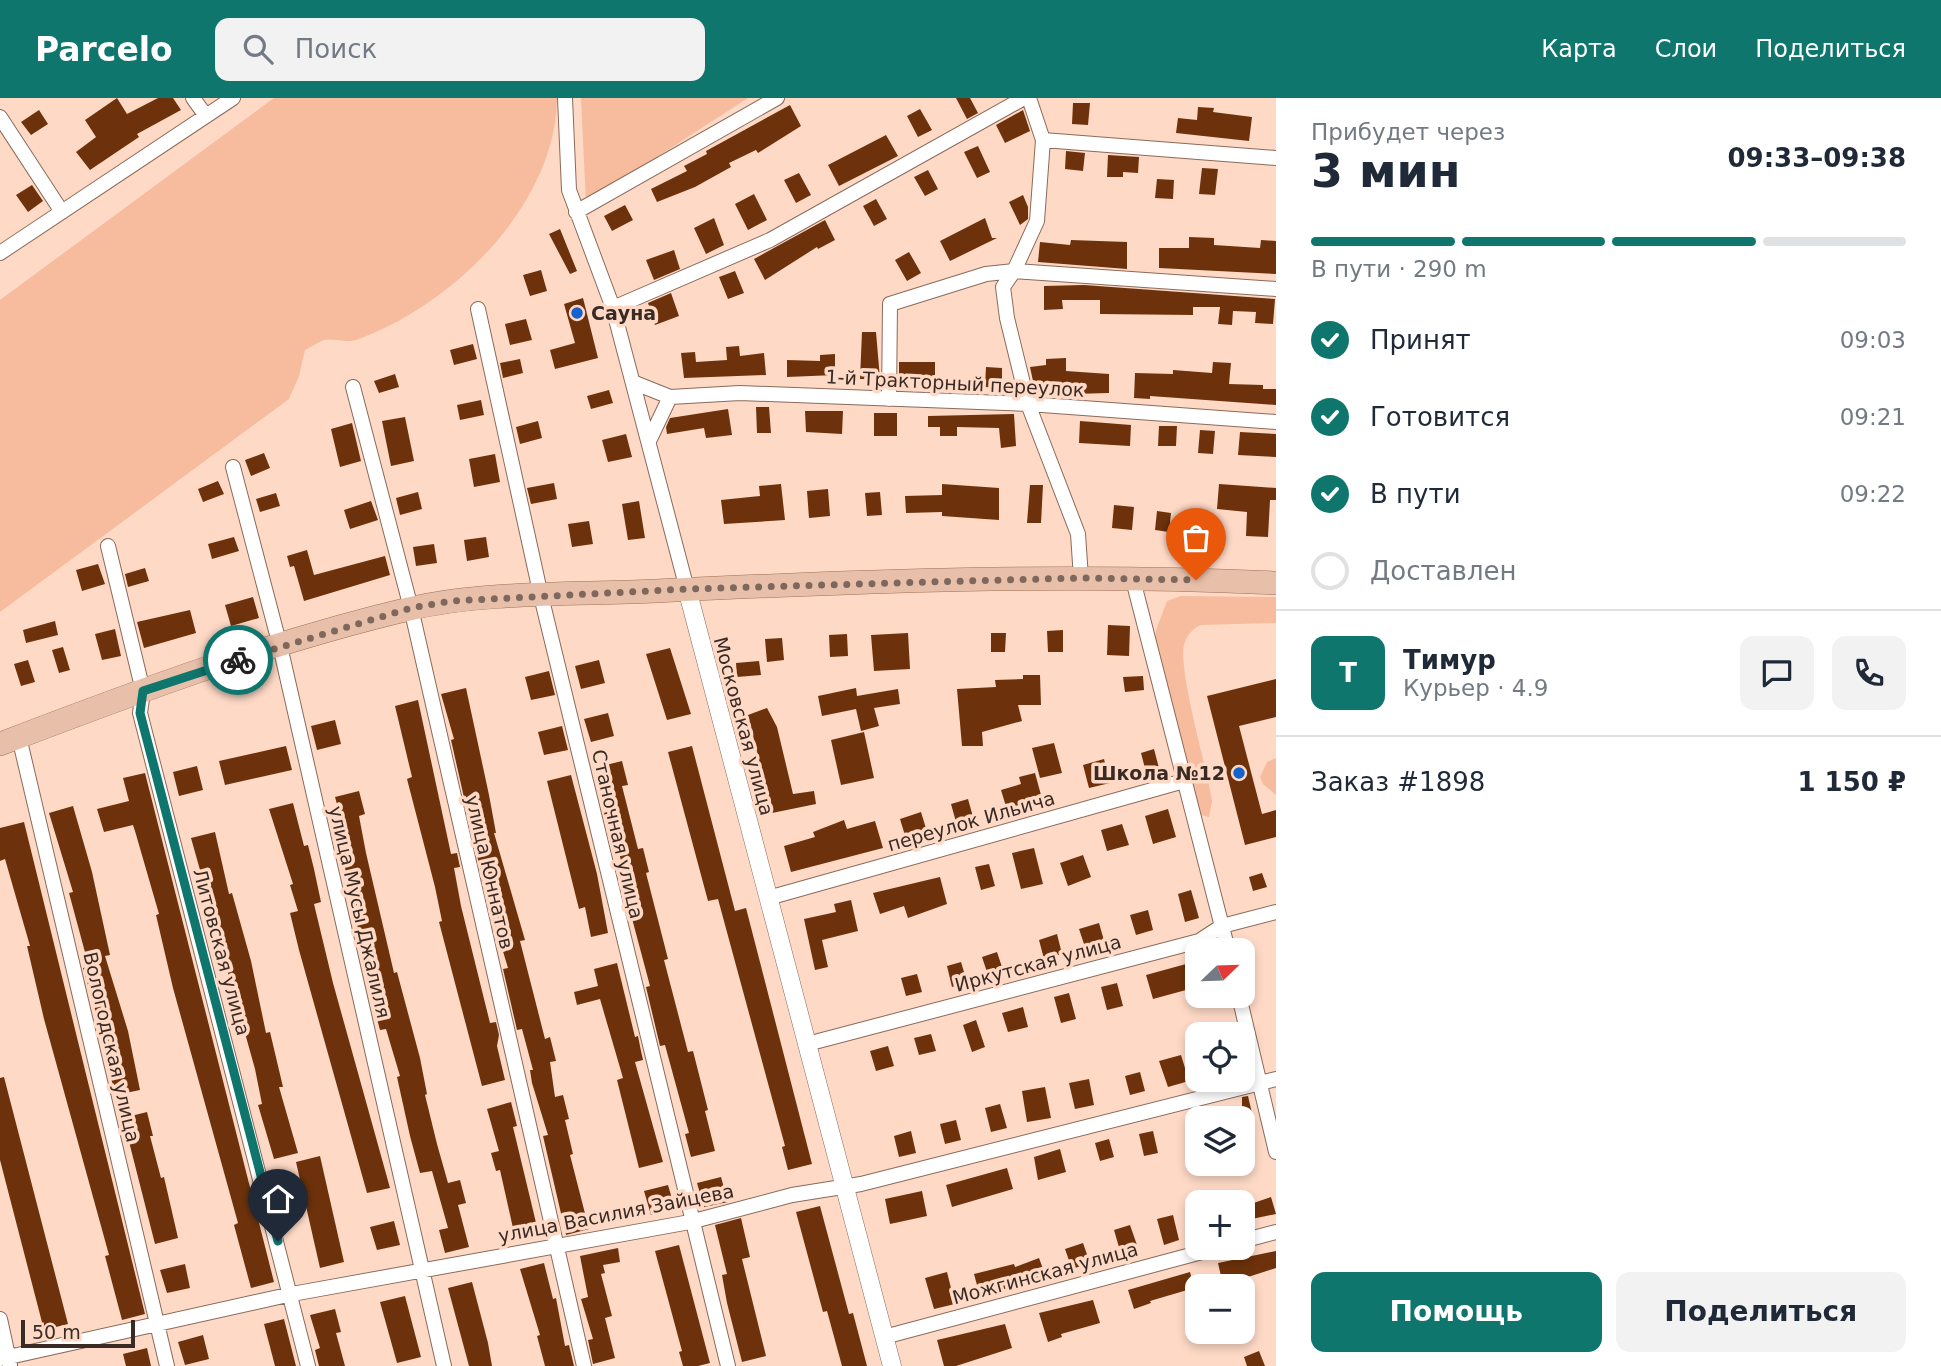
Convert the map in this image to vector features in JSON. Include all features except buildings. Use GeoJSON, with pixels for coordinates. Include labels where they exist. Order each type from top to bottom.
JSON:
{"type":"FeatureCollection","features":[{"type":"Feature","properties":{"kind":"main road"},"geometry":{"type":"LineString","coordinates":[[10,741],[143,691],[280,646],[411,608],[452,601],[687,589],[1081,578],[1276,583]]}},
{"type":"Feature","properties":{"kind":"street"},"geometry":{"type":"LineString","coordinates":[[193,98],[206,116]]}},
{"type":"Feature","properties":{"kind":"street"},"geometry":{"type":"LineString","coordinates":[[0,253],[233,98]]}},
{"type":"Feature","properties":{"kind":"street","name":"Московская улица"},"geometry":{"type":"LineString","coordinates":[[565,98],[569,190],[613,308],[635,383],[892,1366]]}},
{"type":"Feature","properties":{"kind":"street"},"geometry":{"type":"LineString","coordinates":[[576,212],[777,98]]}},
{"type":"Feature","properties":{"kind":"street"},"geometry":{"type":"LineString","coordinates":[[613,308],[771,240],[1026,98],[1042,140],[1037,221],[1014,271],[1003,287],[1028,404],[1078,534],[1081,578]]}},
{"type":"Feature","properties":{"kind":"street"},"geometry":{"type":"LineString","coordinates":[[0,117],[62,212]]}},
{"type":"Feature","properties":{"kind":"street"},"geometry":{"type":"LineString","coordinates":[[1042,140],[1276,158]]}},
{"type":"Feature","properties":{"kind":"street"},"geometry":{"type":"LineString","coordinates":[[889,399],[890,304],[986,274],[1014,271],[1276,289]]}},
{"type":"Feature","properties":{"kind":"street","name":"Станочная улица"},"geometry":{"type":"LineString","coordinates":[[478,309],[541,596],[690,1222],[727,1366]]}},
{"type":"Feature","properties":{"kind":"street","name":"1-й Тракторный переулок"},"geometry":{"type":"LineString","coordinates":[[635,383],[670,397],[740,393],[1028,404],[1276,422]]}},
{"type":"Feature","properties":{"kind":"street","name":"улица Юннатов"},"geometry":{"type":"LineString","coordinates":[[353,387],[411,608],[584,1366]]}},
{"type":"Feature","properties":{"kind":"street"},"geometry":{"type":"LineString","coordinates":[[649,441],[670,397]]}},
{"type":"Feature","properties":{"kind":"street","name":"улица Мусы Джалиля"},"geometry":{"type":"LineString","coordinates":[[233,467],[280,646],[444,1366]]}},
{"type":"Feature","properties":{"kind":"street","name":"Литовская улица"},"geometry":{"type":"LineString","coordinates":[[108,546],[143,691],[140,713],[292,1294],[308,1366]]}},
{"type":"Feature","properties":{"kind":"street"},"geometry":{"type":"LineString","coordinates":[[1133,580],[1225,938]]}},
{"type":"Feature","properties":{"kind":"street","name":"Вологодская улица"},"geometry":{"type":"LineString","coordinates":[[10,741],[167,1366]]}},
{"type":"Feature","properties":{"kind":"street","name":"переулок Ильича"},"geometry":{"type":"LineString","coordinates":[[768,898],[1184,782]]}},
{"type":"Feature","properties":{"kind":"street","name":"Иркутская улица"},"geometry":{"type":"LineString","coordinates":[[807,1044],[1199,941],[1222,926],[1276,912]]}},
{"type":"Feature","properties":{"kind":"street"},"geometry":{"type":"LineString","coordinates":[[1242,1008],[1276,1152]]}},
{"type":"Feature","properties":{"kind":"street","name":"улица Василия Зайцева"},"geometry":{"type":"LineString","coordinates":[[6,1361],[292,1294],[421,1268],[690,1222],[1276,1079]]}},
{"type":"Feature","properties":{"kind":"street"},"geometry":{"type":"LineString","coordinates":[[1255,1238],[1276,1232]]}},
{"type":"Feature","properties":{"kind":"street","name":"Можгинская улица"},"geometry":{"type":"LineString","coordinates":[[884,1336],[1185,1256]]}},
{"type":"Feature","properties":{"kind":"street"},"geometry":{"type":"LineString","coordinates":[[0,1320],[6,1361]]}},
{"type":"Feature","properties":{"kind":"shaded area"},"geometry":{"type":"Polygon","coordinates":[[[274,98],[557,98],[552,138],[539,176],[518,213],[492,246],[462,277],[428,303],[392,324],[356,340],[324,340],[305,350],[299,376],[289,399],[0,612],[0,300],[274,98]]]}},
{"type":"Feature","properties":{"kind":"shaded area"},"geometry":{"type":"Polygon","coordinates":[[[581,98],[748,98],[586,203],[581,98]]]}},
{"type":"Feature","properties":{"kind":"shaded area"},"geometry":{"type":"Polygon","coordinates":[[[1181,596],[1276,597],[1276,623],[1201,625],[1190,633],[1184,645],[1185,676],[1212,801],[1209,817],[1201,815],[1186,780],[1170,696],[1155,646],[1156,630],[1167,601],[1181,596]]]}},
{"type":"Feature","properties":{"kind":"shaded area"},"geometry":{"type":"Polygon","coordinates":[[[1276,758],[1276,795],[1263,784],[1260,777],[1267,762],[1276,758]]]}},
{"type":"Feature","properties":{"kind":"way so far"},"geometry":{"type":"LineString","coordinates":[[238,660],[411,608],[452,601],[687,589],[929,582],[1081,578],[1196,580]]}},
{"type":"Feature","properties":{"kind":"place","name":"Сауна"},"geometry":{"type":"Point","coordinates":[577,313]}},
{"type":"Feature","properties":{"kind":"place","name":"Школа №12"},"geometry":{"type":"Point","coordinates":[1239,773]}},
{"type":"Feature","properties":{"kind":"route"},"geometry":{"type":"LineString","coordinates":[[238,660],[143,691],[140,713],[278,1241]]}}]}
